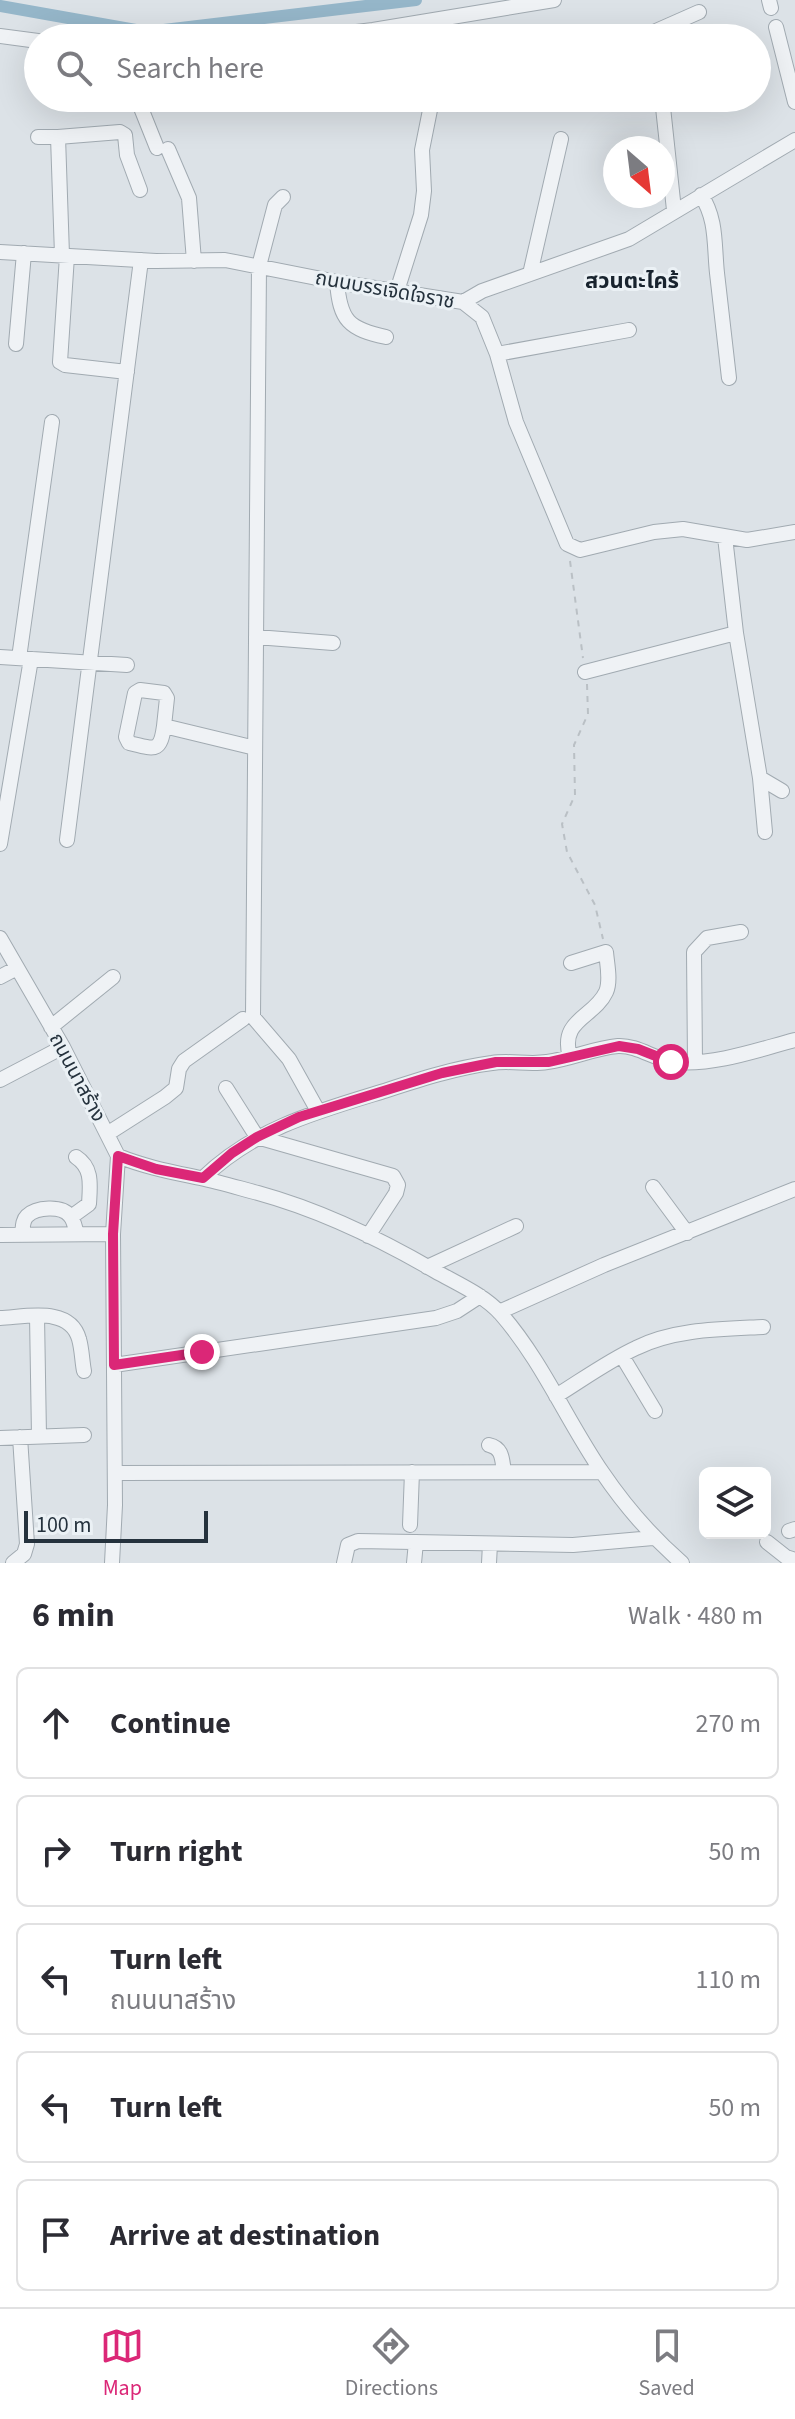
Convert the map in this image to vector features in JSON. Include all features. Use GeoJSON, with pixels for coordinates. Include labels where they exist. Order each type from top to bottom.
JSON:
{"type":"FeatureCollection","features":[{"type":"Feature","properties":{"kind":"street"},"geometry":{"type":"LineString","coordinates":[[416,24],[554,0]]}},
{"type":"Feature","properties":{"kind":"street"},"geometry":{"type":"LineString","coordinates":[[672,24],[699,12]]}},
{"type":"Feature","properties":{"kind":"street"},"geometry":{"type":"LineString","coordinates":[[776,27],[795,102]]}},
{"type":"Feature","properties":{"kind":"street"},"geometry":{"type":"LineString","coordinates":[[0,36],[24,39]]}},
{"type":"Feature","properties":{"kind":"street"},"geometry":{"type":"LineString","coordinates":[[144,112],[189,198],[194,261]]}},
{"type":"Feature","properties":{"kind":"street"},"geometry":{"type":"LineString","coordinates":[[397,291],[421,215],[424,191],[422,150],[430,112]]}},
{"type":"Feature","properties":{"kind":"street"},"geometry":{"type":"LineString","coordinates":[[664,112],[674,210]]}},
{"type":"Feature","properties":{"kind":"street"},"geometry":{"type":"LineString","coordinates":[[38,137],[120,132],[125,135],[127,155],[140,190]]}},
{"type":"Feature","properties":{"kind":"street"},"geometry":{"type":"LineString","coordinates":[[58,137],[65,256],[60,362],[127,372]]}},
{"type":"Feature","properties":{"kind":"street"},"geometry":{"type":"LineString","coordinates":[[530,274],[561,139]]}},
{"type":"Feature","properties":{"kind":"street"},"geometry":{"type":"LineString","coordinates":[[463,302],[482,291],[629,239],[795,140]]}},
{"type":"Feature","properties":{"kind":"street"},"geometry":{"type":"LineString","coordinates":[[701,195],[708,205],[714,225],[729,378]]}},
{"type":"Feature","properties":{"kind":"street"},"geometry":{"type":"LineString","coordinates":[[283,197],[275,205],[259,266],[253,1017],[289,1059],[318,1111]]}},
{"type":"Feature","properties":{"kind":"street","name":"ถนนบรรเจิดใจราช"},"geometry":{"type":"LineString","coordinates":[[0,252],[141,260],[225,260],[463,302],[482,317],[497,354],[516,422],[567,544]]}},
{"type":"Feature","properties":{"kind":"street"},"geometry":{"type":"LineString","coordinates":[[16,344],[24,253]]}},
{"type":"Feature","properties":{"kind":"street"},"geometry":{"type":"LineString","coordinates":[[67,840],[141,260]]}},
{"type":"Feature","properties":{"kind":"street"},"geometry":{"type":"LineString","coordinates":[[337,282],[338,297],[349,324],[386,337]]}},
{"type":"Feature","properties":{"kind":"street"},"geometry":{"type":"LineString","coordinates":[[497,354],[629,330]]}},
{"type":"Feature","properties":{"kind":"street"},"geometry":{"type":"LineString","coordinates":[[0,844],[52,422]]}},
{"type":"Feature","properties":{"kind":"street"},"geometry":{"type":"LineString","coordinates":[[567,544],[580,550],[654,532],[683,529],[747,540],[795,532]]}},
{"type":"Feature","properties":{"kind":"street"},"geometry":{"type":"LineString","coordinates":[[725,537],[765,832]]}},
{"type":"Feature","properties":{"kind":"street"},"geometry":{"type":"LineString","coordinates":[[585,672],[736,633]]}},
{"type":"Feature","properties":{"kind":"street"},"geometry":{"type":"LineString","coordinates":[[256,637],[333,643]]}},
{"type":"Feature","properties":{"kind":"street"},"geometry":{"type":"LineString","coordinates":[[0,657],[127,665]]}},
{"type":"Feature","properties":{"kind":"street"},"geometry":{"type":"LineString","coordinates":[[164,726],[255,748]]}},
{"type":"Feature","properties":{"kind":"street"},"geometry":{"type":"LineString","coordinates":[[760,778],[782,791]]}},
{"type":"Feature","properties":{"kind":"street"},"geometry":{"type":"LineString","coordinates":[[695,1062],[694,952],[707,938],[741,932]]}},
{"type":"Feature","properties":{"kind":"street","name":"ถนนนาสร้าง"},"geometry":{"type":"LineString","coordinates":[[0,938],[63,1047],[118,1156]]}},
{"type":"Feature","properties":{"kind":"street"},"geometry":{"type":"LineString","coordinates":[[570,1057],[567,1046],[573,1025],[606,993],[608,983],[606,952],[571,963]]}},
{"type":"Feature","properties":{"kind":"street"},"geometry":{"type":"LineString","coordinates":[[0,977],[17,968]]}},
{"type":"Feature","properties":{"kind":"street"},"geometry":{"type":"LineString","coordinates":[[51,1027],[113,977]]}},
{"type":"Feature","properties":{"kind":"street"},"geometry":{"type":"LineString","coordinates":[[107,1134],[176,1088],[179,1069],[184,1061],[243,1019]]}},
{"type":"Feature","properties":{"kind":"street"},"geometry":{"type":"LineString","coordinates":[[203,1178],[257,1137],[299,1117],[442,1073],[496,1062],[549,1062],[619,1046],[638,1049],[671,1062],[695,1062],[727,1058],[795,1040]]}},
{"type":"Feature","properties":{"kind":"street"},"geometry":{"type":"LineString","coordinates":[[0,1080],[63,1047]]}},
{"type":"Feature","properties":{"kind":"street"},"geometry":{"type":"LineString","coordinates":[[226,1088],[257,1137],[393,1176],[398,1185],[396,1193],[368,1236]]}},
{"type":"Feature","properties":{"kind":"street"},"geometry":{"type":"LineString","coordinates":[[112,1563],[115,1473],[113,1234],[118,1156],[314,1211],[480,1296],[499,1312],[556,1396],[602,1472],[653,1538],[682,1563]]}},
{"type":"Feature","properties":{"kind":"street"},"geometry":{"type":"LineString","coordinates":[[71,1217],[89,1204],[90,1194],[90,1175],[84,1163],[76,1157]]}},
{"type":"Feature","properties":{"kind":"street"},"geometry":{"type":"LineString","coordinates":[[653,1187],[687,1233]]}},
{"type":"Feature","properties":{"kind":"street"},"geometry":{"type":"LineString","coordinates":[[499,1312],[604,1265],[795,1189]]}},
{"type":"Feature","properties":{"kind":"street"},"geometry":{"type":"LineString","coordinates":[[22,1235],[24,1220],[29,1214],[55,1209],[65,1211],[71,1217],[77,1234]]}},
{"type":"Feature","properties":{"kind":"street"},"geometry":{"type":"LineString","coordinates":[[427,1267],[516,1226]]}},
{"type":"Feature","properties":{"kind":"street"},"geometry":{"type":"LineString","coordinates":[[0,1235],[113,1234]]}},
{"type":"Feature","properties":{"kind":"street"},"geometry":{"type":"LineString","coordinates":[[114,1365],[436,1318],[457,1311],[480,1296]]}},
{"type":"Feature","properties":{"kind":"street"},"geometry":{"type":"LineString","coordinates":[[37,1316],[39,1436]]}},
{"type":"Feature","properties":{"kind":"street"},"geometry":{"type":"LineString","coordinates":[[0,1318],[62,1318],[73,1325],[79,1337],[84,1371]]}},
{"type":"Feature","properties":{"kind":"street"},"geometry":{"type":"LineString","coordinates":[[556,1396],[635,1348],[670,1336],[763,1327]]}},
{"type":"Feature","properties":{"kind":"street"},"geometry":{"type":"LineString","coordinates":[[622,1356],[655,1411]]}},
{"type":"Feature","properties":{"kind":"street"},"geometry":{"type":"LineString","coordinates":[[0,1438],[84,1435]]}},
{"type":"Feature","properties":{"kind":"street"},"geometry":{"type":"LineString","coordinates":[[13,1563],[24,1554],[27,1544],[20,1437]]}},
{"type":"Feature","properties":{"kind":"street"},"geometry":{"type":"LineString","coordinates":[[489,1445],[499,1450],[504,1472]]}},
{"type":"Feature","properties":{"kind":"street"},"geometry":{"type":"LineString","coordinates":[[410,1525],[412,1472]]}},
{"type":"Feature","properties":{"kind":"street"},"geometry":{"type":"LineString","coordinates":[[115,1473],[602,1472]]}},
{"type":"Feature","properties":{"kind":"street"},"geometry":{"type":"LineString","coordinates":[[344,1563],[348,1545],[358,1541],[573,1545],[653,1538]]}},
{"type":"Feature","properties":{"kind":"street"},"geometry":{"type":"LineString","coordinates":[[414,1563],[416,1542]]}},
{"type":"Feature","properties":{"kind":"street"},"geometry":{"type":"LineString","coordinates":[[767,1542],[795,1560]]}},
{"type":"Feature","properties":{"kind":"street"},"geometry":{"type":"LineString","coordinates":[[489,1563],[490,1544]]}},
{"type":"Feature","properties":{"kind":"street"},"geometry":{"type":"LineString","coordinates":[[572,1563],[573,1545]]}},
{"type":"Feature","properties":{"kind":"path"},"geometry":{"type":"LineString","coordinates":[[567,544],[589,701],[588,714],[574,745],[575,795],[562,824],[567,852],[595,905],[606,952]]}},
{"type":"Feature","properties":{"kind":"waterway"},"geometry":{"type":"LineString","coordinates":[[214,24],[416,0]]}},
{"type":"Feature","properties":{"kind":"waterway"},"geometry":{"type":"LineString","coordinates":[[0,6],[102,24]]}},
{"type":"Feature","properties":{"kind":"district","name":"สวนตะไคร้"},"geometry":{"type":"Point","coordinates":[632,280]}},
{"type":"Feature","properties":{"kind":"route"},"geometry":{"type":"LineString","coordinates":[[202,1352],[114,1365],[113,1234],[118,1156],[156,1169],[203,1178],[257,1137],[299,1117],[442,1073],[496,1062],[549,1062],[619,1046],[638,1049],[671,1062]]}}]}
